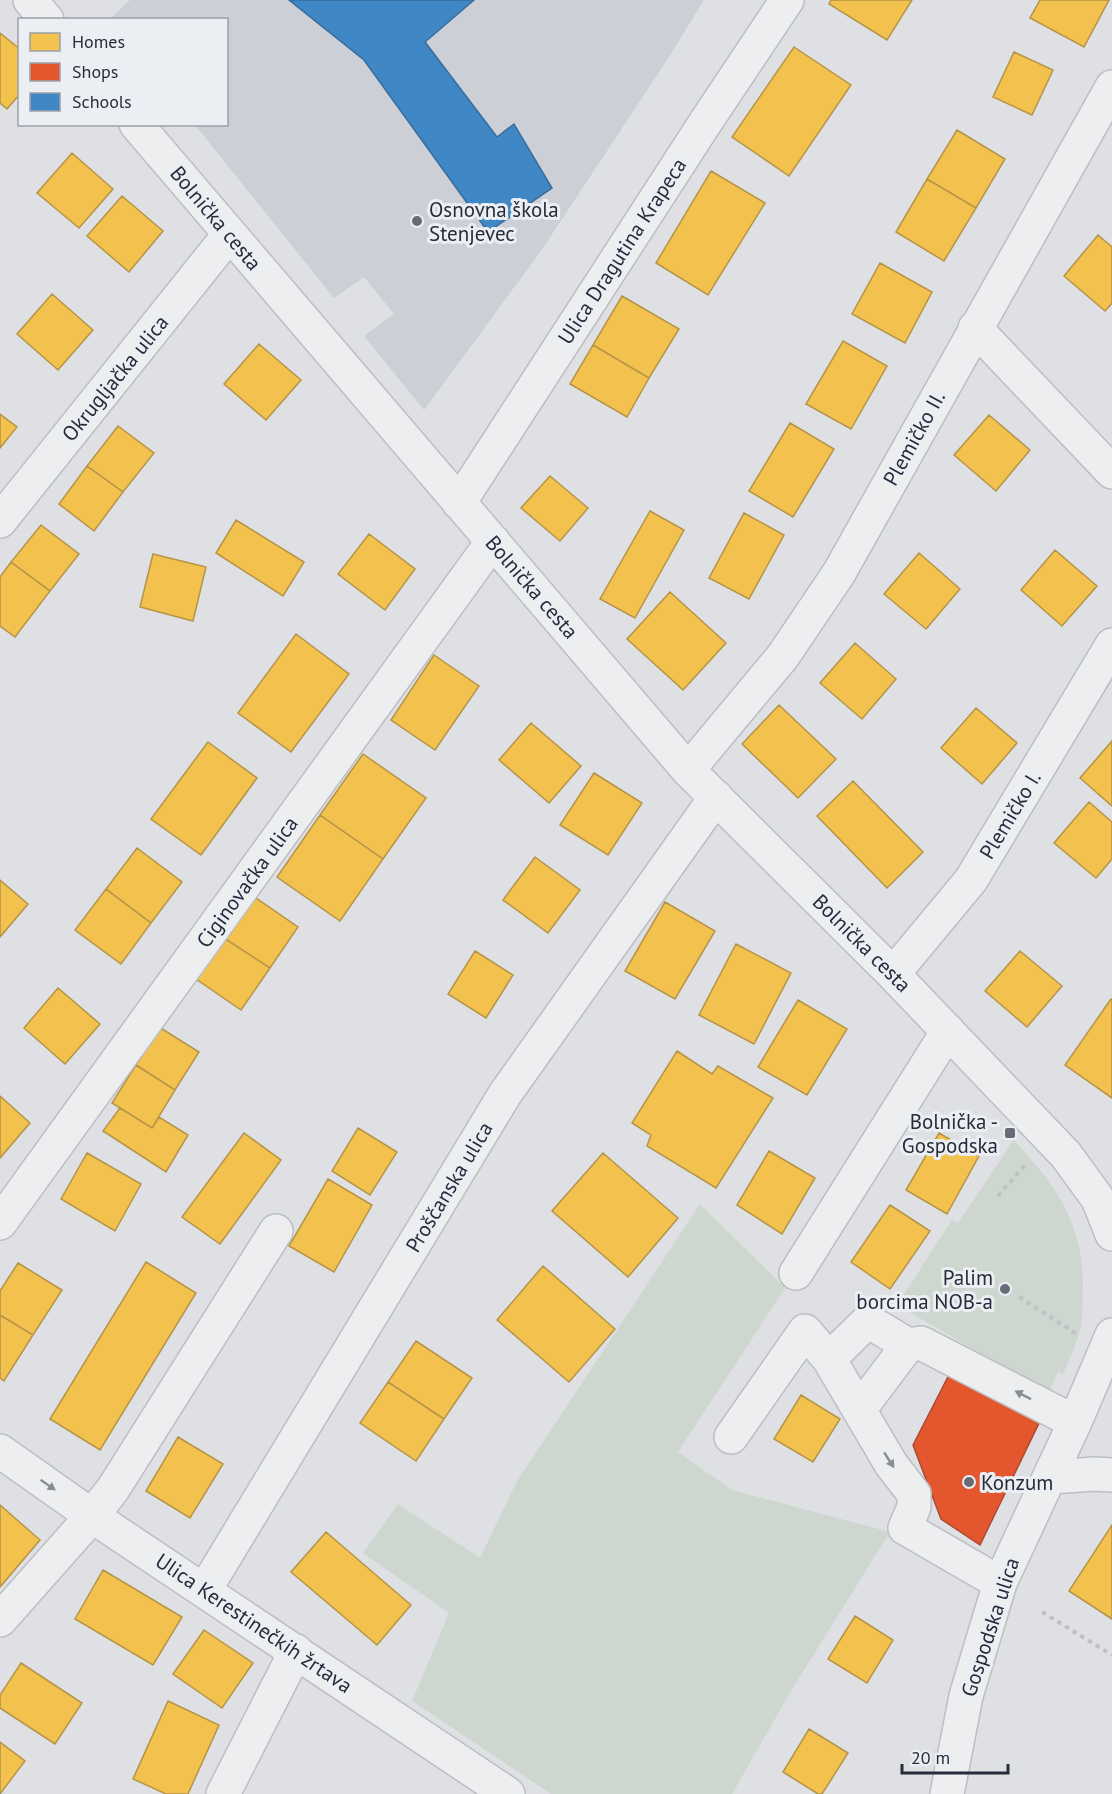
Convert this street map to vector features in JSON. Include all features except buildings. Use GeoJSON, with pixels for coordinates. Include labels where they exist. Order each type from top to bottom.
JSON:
{"type":"FeatureCollection","features":[{"type":"Feature","properties":{"kind":"street"},"geometry":{"type":"LineString","coordinates":[[30,0],[45,18]]}},
{"type":"Feature","properties":{"kind":"street","name":"Ulica Dragutina Krapeca"},"geometry":{"type":"LineString","coordinates":[[459,503],[787,0]]}},
{"type":"Feature","properties":{"kind":"street","name":"Plemičko II."},"geometry":{"type":"LineString","coordinates":[[688,770],[783,656],[838,573],[1112,87]]}},
{"type":"Feature","properties":{"kind":"street","name":"Bolnička cesta"},"geometry":{"type":"LineString","coordinates":[[138,126],[688,770],[893,974],[1066,1155],[1098,1199],[1112,1234]]}},
{"type":"Feature","properties":{"kind":"street","name":"Okrugljačka ulica"},"geometry":{"type":"LineString","coordinates":[[0,521],[229,235]]}},
{"type":"Feature","properties":{"kind":"street"},"geometry":{"type":"LineString","coordinates":[[975,328],[1112,472]]}},
{"type":"Feature","properties":{"kind":"street","name":"Ciginovačka ulica"},"geometry":{"type":"LineString","coordinates":[[0,1223],[493,541]]}},
{"type":"Feature","properties":{"kind":"street","name":"Plemičko I."},"geometry":{"type":"LineString","coordinates":[[893,974],[971,880],[1112,645]]}},
{"type":"Feature","properties":{"kind":"street","name":"Proščanska ulica"},"geometry":{"type":"LineString","coordinates":[[204,1591],[505,1094],[716,797]]}},
{"type":"Feature","properties":{"kind":"street"},"geometry":{"type":"LineString","coordinates":[[796,1273],[948,1031]]}},
{"type":"Feature","properties":{"kind":"street"},"geometry":{"type":"LineString","coordinates":[[0,1620],[113,1489],[276,1231]]}},
{"type":"Feature","properties":{"kind":"street"},"geometry":{"type":"LineString","coordinates":[[829,1359],[868,1321],[908,1345],[921,1343],[1075,1422]]}},
{"type":"Feature","properties":{"kind":"street"},"geometry":{"type":"LineString","coordinates":[[730,1437],[805,1331],[829,1359],[891,1464],[914,1494],[914,1507],[905,1528],[1000,1583]]}},
{"type":"Feature","properties":{"kind":"street","name":"Gospodska ulica"},"geometry":{"type":"LineString","coordinates":[[947,1794],[966,1696],[1000,1583],[1075,1422],[1112,1335]]}},
{"type":"Feature","properties":{"kind":"street"},"geometry":{"type":"LineString","coordinates":[[859,1410],[908,1345]]}},
{"type":"Feature","properties":{"kind":"street","name":"Ulica Kerestinečkih žrtava"},"geometry":{"type":"LineString","coordinates":[[0,1451],[92,1516],[508,1794]]}},
{"type":"Feature","properties":{"kind":"street"},"geometry":{"type":"LineString","coordinates":[[1050,1477],[1112,1475]]}},
{"type":"Feature","properties":{"kind":"street"},"geometry":{"type":"LineString","coordinates":[[222,1794],[296,1651]]}},
{"type":"Feature","properties":{"kind":"path"},"geometry":{"type":"LineString","coordinates":[[998,1196],[1023,1168]]}},
{"type":"Feature","properties":{"kind":"path"},"geometry":{"type":"LineString","coordinates":[[1019,1297],[1064,1326]]}},
{"type":"Feature","properties":{"kind":"path"},"geometry":{"type":"LineString","coordinates":[[1042,1612],[1112,1654]]}},
{"type":"Feature","properties":{"kind":"shaded area","name":"Osnovna škola Stenjevec"},"geometry":{"type":"Polygon","coordinates":[[[130,0],[704,0],[541,251],[424,410],[364,336],[394,314],[364,277],[334,298],[196,126],[228,126],[228,18],[111,18],[130,0]]]}},
{"type":"Feature","properties":{"kind":"shaded area"},"geometry":{"type":"Polygon","coordinates":[[[1014,1140],[1055,1190],[1065,1208],[1079,1245],[1082,1266],[1080,1331],[1063,1374],[1058,1371],[1049,1393],[897,1305],[952,1220],[958,1223],[1014,1140]]]}},
{"type":"Feature","properties":{"kind":"shaded area"},"geometry":{"type":"Polygon","coordinates":[[[700,1204],[785,1288],[678,1452],[732,1490],[890,1532],[791,1691],[732,1794],[551,1794],[412,1701],[449,1613],[363,1553],[398,1504],[480,1558],[516,1483],[700,1204]]]}},
{"type":"Feature","properties":{"kind":"place","name":"Osnovna škola Stenjevec"},"geometry":{"type":"Point","coordinates":[417,221]}},
{"type":"Feature","properties":{"kind":"place","name":"Bolnička - Gospodska"},"geometry":{"type":"Point","coordinates":[1010,1133]}},
{"type":"Feature","properties":{"kind":"place","name":"Palim borcima NOB-a"},"geometry":{"type":"Point","coordinates":[1005,1289]}},
{"type":"Feature","properties":{"kind":"place","name":"Konzum"},"geometry":{"type":"Point","coordinates":[969,1482]}}]}
